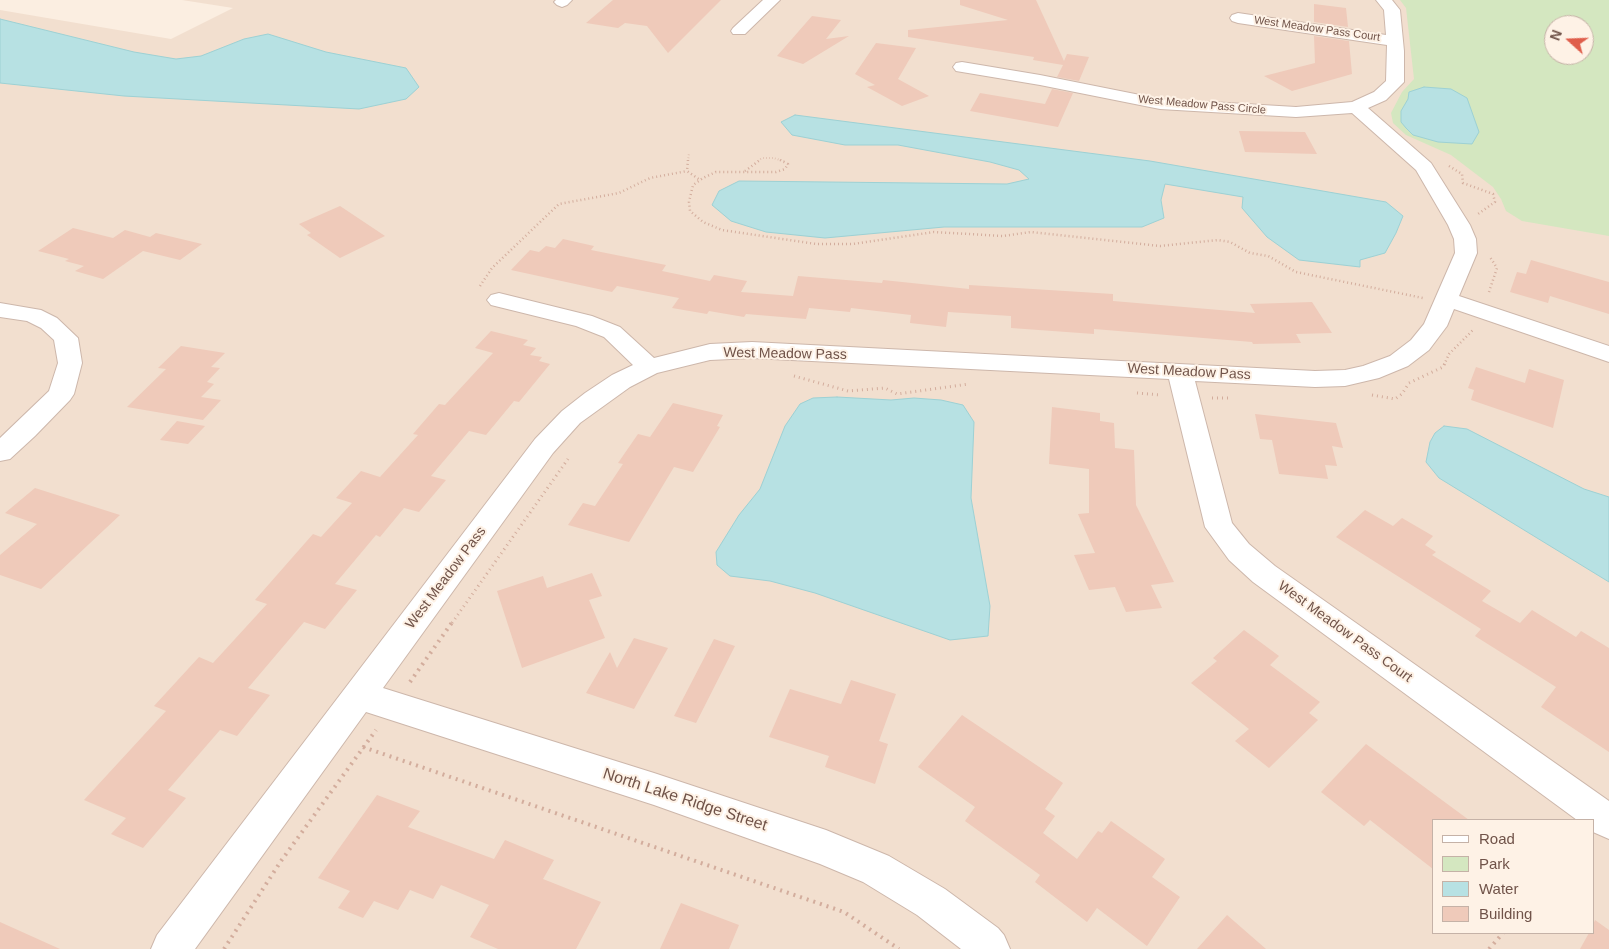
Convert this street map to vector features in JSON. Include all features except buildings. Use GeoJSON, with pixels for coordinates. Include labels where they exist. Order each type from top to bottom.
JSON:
{"type":"FeatureCollection","features":[{"type":"Feature","properties":{"kind":"street"},"geometry":{"type":"LineString","coordinates":[[739,31],[772,0]]}},
{"type":"Feature","properties":{"kind":"street"},"geometry":{"type":"LineString","coordinates":[[1384,0],[1392,10],[1395,41]]}},
{"type":"Feature","properties":{"kind":"street","name":"West Meadow Pass Court"},"geometry":{"type":"LineString","coordinates":[[1238,18],[1395,41]]}},
{"type":"Feature","properties":{"kind":"street","name":"West Meadow Pass Circle"},"geometry":{"type":"LineString","coordinates":[[962,67],[1040,80],[1160,104],[1296,112],[1334,110],[1356,107],[1380,96],[1395,82],[1395,41]]}},
{"type":"Feature","properties":{"kind":"street","name":"West Meadow Pass"},"geometry":{"type":"LineString","coordinates":[[171,949],[544,446],[571,417],[594,399],[621,381],[649,367],[710,352],[752,350],[1183,384],[1346,378],[1370,372],[1399,361],[1420,345],[1435,326],[1436,298],[1466,253],[1465,239],[1459,225],[1424,168],[1398,142],[1356,107]]}},
{"type":"Feature","properties":{"kind":"street","name":"West Meadow Pass"},"geometry":{"type":"LineString","coordinates":[[1334,110],[1418,183],[1442,200]]}},
{"type":"Feature","properties":{"kind":"street"},"geometry":{"type":"LineString","coordinates":[[1436,298],[1482,310],[1609,354]]}},
{"type":"Feature","properties":{"kind":"street"},"geometry":{"type":"LineString","coordinates":[[499,300],[584,321],[612,332],[649,367]]}},
{"type":"Feature","properties":{"kind":"street"},"geometry":{"type":"LineString","coordinates":[[0,310],[33,315],[49,323],[66,338],[70,363],[61,394],[26,430],[0,452]]}},
{"type":"Feature","properties":{"kind":"street","name":"West Meadow Pass Court"},"geometry":{"type":"LineString","coordinates":[[1183,384],[1219,527],[1239,552],[1264,574],[1609,822]]}},
{"type":"Feature","properties":{"kind":"street","name":"North Lake Ridge Street"},"geometry":{"type":"LineString","coordinates":[[359,695],[654,789],[826,848],[876,869],[931,902],[984,942],[990,949]]}},
{"type":"Feature","properties":{"kind":"path"},"geometry":{"type":"LineString","coordinates":[[687,171],[689,153]]}},
{"type":"Feature","properties":{"kind":"path"},"geometry":{"type":"LineString","coordinates":[[745,171],[762,158],[773,158],[788,164],[785,169],[776,172],[716,172],[694,185],[688,202],[690,211],[703,222],[722,230],[816,244],[853,244],[934,232],[1003,236],[1031,232],[1160,246],[1218,240],[1230,242],[1250,253],[1268,256],[1296,272],[1332,279],[1362,288],[1390,290],[1436,298]]}},
{"type":"Feature","properties":{"kind":"path"},"geometry":{"type":"LineString","coordinates":[[1446,164],[1462,174],[1463,183],[1493,194],[1495,202],[1478,213],[1477,219]]}},
{"type":"Feature","properties":{"kind":"path"},"geometry":{"type":"LineString","coordinates":[[477,294],[492,268],[559,204],[619,193],[650,178],[687,171],[700,180]]}},
{"type":"Feature","properties":{"kind":"path"},"geometry":{"type":"LineString","coordinates":[[1367,394],[1395,399],[1402,394],[1409,383],[1443,367],[1448,354],[1476,326],[1497,268],[1489,255]]}},
{"type":"Feature","properties":{"kind":"path"},"geometry":{"type":"LineString","coordinates":[[788,375],[798,376],[848,391],[886,388],[897,394],[972,383]]}},
{"type":"Feature","properties":{"kind":"path"},"geometry":{"type":"LineString","coordinates":[[1129,392],[1183,384],[1234,398]]}},
{"type":"Feature","properties":{"kind":"path"},"geometry":{"type":"LineString","coordinates":[[224,949],[281,861],[570,456]]}},
{"type":"Feature","properties":{"kind":"path"},"geometry":{"type":"LineString","coordinates":[[363,747],[844,912],[899,949]]}},
{"type":"Feature","properties":{"kind":"path"},"geometry":{"type":"LineString","coordinates":[[1488,949],[1502,934]]}},
{"type":"Feature","properties":{"kind":"shaded area"},"geometry":{"type":"Polygon","coordinates":[[[182,0],[1609,0],[1609,949],[0,949],[0,10],[171,39],[233,8],[182,0]]]}},
{"type":"Feature","properties":{"kind":"green space"},"geometry":{"type":"Polygon","coordinates":[[[1400,0],[1609,0],[1609,236],[1522,221],[1506,211],[1493,187],[1451,155],[1406,135],[1393,123],[1391,113],[1402,92],[1414,79],[1406,8],[1400,0]]]}},
{"type":"Feature","properties":{"kind":"water"},"geometry":{"type":"Polygon","coordinates":[[[0,19],[134,52],[176,59],[201,56],[244,39],[268,34],[326,52],[406,68],[419,87],[406,99],[359,109],[124,96],[0,83],[0,19]]]}},
{"type":"Feature","properties":{"kind":"water"},"geometry":{"type":"Polygon","coordinates":[[[1424,87],[1451,89],[1467,98],[1479,132],[1472,144],[1438,142],[1413,135],[1406,128],[1401,122],[1401,111],[1408,99],[1409,92],[1424,87]]]}},
{"type":"Feature","properties":{"kind":"water"},"geometry":{"type":"Polygon","coordinates":[[[795,115],[1150,161],[1386,202],[1403,216],[1385,253],[1360,260],[1360,267],[1299,260],[1267,237],[1242,208],[1243,197],[1165,184],[1161,200],[1164,218],[1142,227],[944,227],[825,238],[766,232],[731,221],[712,205],[719,191],[739,181],[1007,184],[1029,179],[1019,170],[990,162],[898,145],[845,145],[792,135],[781,122],[795,115]]]}},
{"type":"Feature","properties":{"kind":"water"},"geometry":{"type":"Polygon","coordinates":[[[813,398],[941,400],[963,405],[974,422],[971,498],[990,606],[988,636],[950,640],[815,593],[770,581],[730,576],[717,565],[716,552],[739,515],[760,489],[785,426],[800,404],[813,398]]]}},
{"type":"Feature","properties":{"kind":"water"},"geometry":{"type":"Polygon","coordinates":[[[1444,426],[1467,429],[1584,489],[1609,497],[1609,582],[1439,478],[1426,462],[1430,442],[1435,433],[1444,426]]]}}]}
